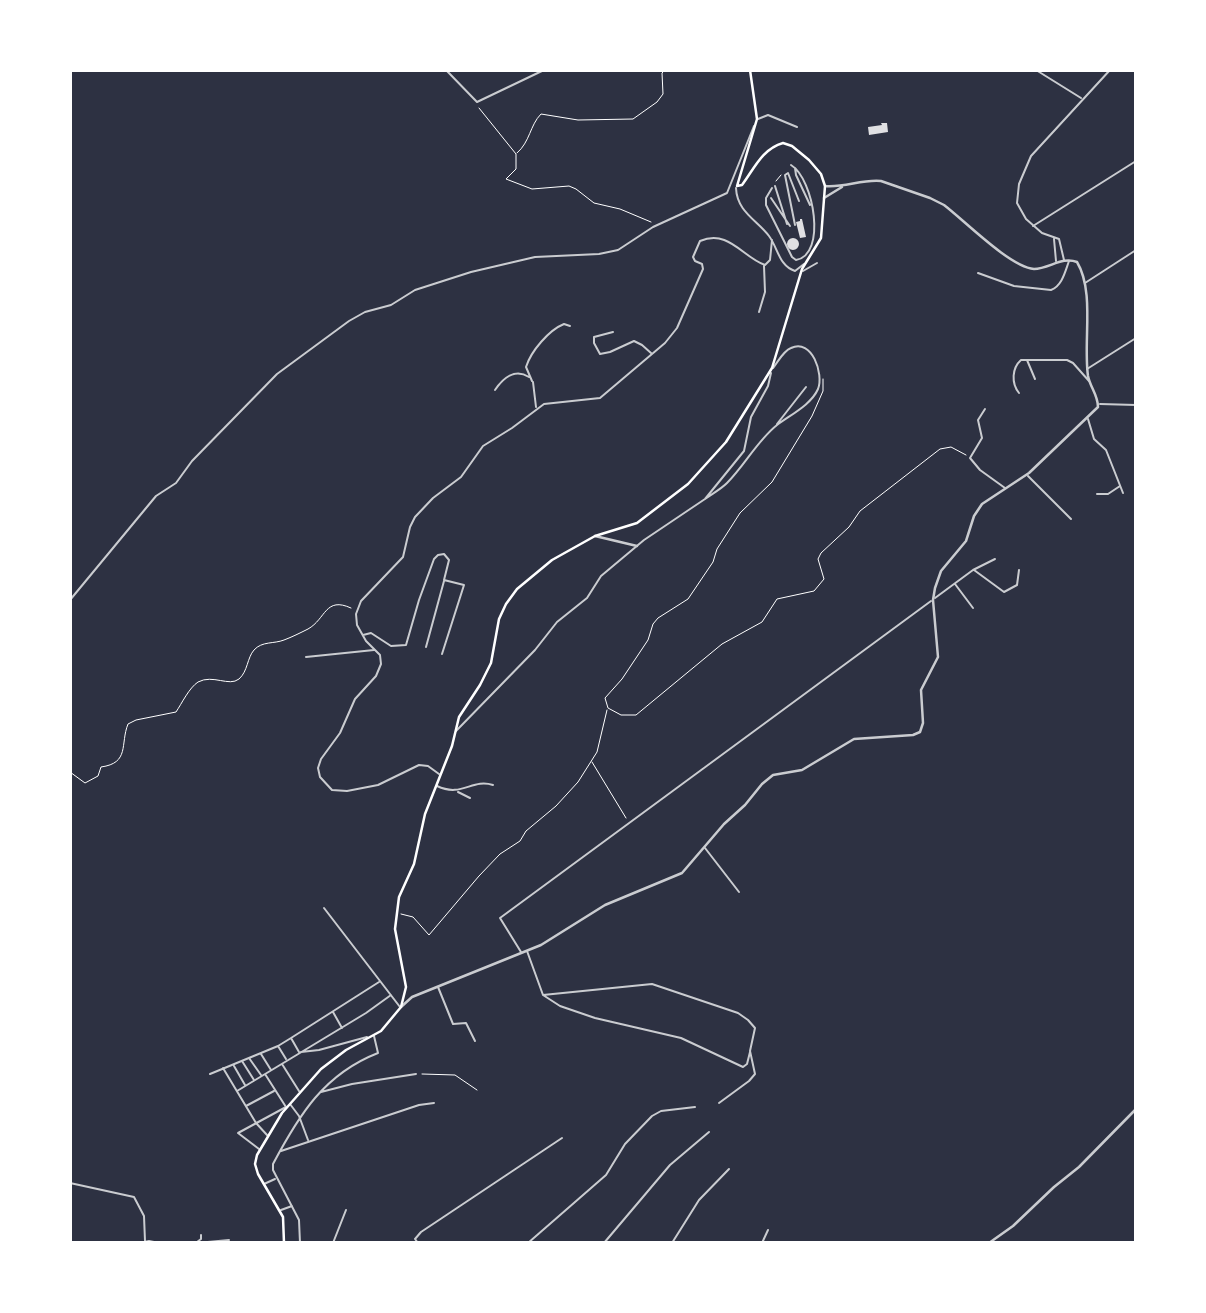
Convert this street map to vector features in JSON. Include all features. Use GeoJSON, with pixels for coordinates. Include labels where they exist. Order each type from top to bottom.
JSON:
{"type":"FeatureCollection","features":[{"type":"Feature","properties":{"kind":"main road"},"geometry":{"type":"LineString","coordinates":[[284,1243],[285,1225],[280,1211],[263,1184],[255,1164],[259,1149],[288,1105],[328,1063],[352,1046],[373,1036],[387,1025],[401,1007],[406,986],[396,934],[396,913],[401,890],[414,864],[422,825],[461,713],[491,663],[499,622],[509,600],[545,565],[595,536],[637,523],[688,484],[724,445],[771,371],[801,272],[821,236],[825,186],[821,174],[809,160],[793,146],[785,144],[768,151],[743,185],[738,187],[757,121],[750,70]]}},
{"type":"Feature","properties":{"kind":"street"},"geometry":{"type":"LineString","coordinates":[[446,70],[473,100],[479,102],[544,70]]}},
{"type":"Feature","properties":{"kind":"street"},"geometry":{"type":"LineString","coordinates":[[1036,70],[1082,99]]}},
{"type":"Feature","properties":{"kind":"street"},"geometry":{"type":"LineString","coordinates":[[1064,261],[1060,239],[1033,226],[1024,216],[1017,201],[1024,171],[1033,154],[1110,70]]}},
{"type":"Feature","properties":{"kind":"street"},"geometry":{"type":"LineString","coordinates":[[70,600],[156,496],[176,483],[192,461],[277,374],[347,322],[365,312],[391,305],[415,290],[471,272],[535,257],[599,254],[618,250],[656,225],[727,193],[757,121],[768,115],[797,127]]}},
{"type":"Feature","properties":{"kind":"street"},"geometry":{"type":"LineString","coordinates":[[1033,226],[1136,161]]}},
{"type":"Feature","properties":{"kind":"street"},"geometry":{"type":"LineString","coordinates":[[771,198],[788,225],[774,187],[766,202],[791,257],[798,260],[810,253],[813,229],[811,194],[795,167],[791,165]]}},
{"type":"Feature","properties":{"kind":"street"},"geometry":{"type":"LineString","coordinates":[[795,167],[796,175],[812,208]]}},
{"type":"Feature","properties":{"kind":"street"},"geometry":{"type":"LineString","coordinates":[[795,225],[783,176],[788,173],[799,201]]}},
{"type":"Feature","properties":{"kind":"street"},"geometry":{"type":"LineString","coordinates":[[825,186],[842,187],[877,180],[930,198],[947,207],[1019,264],[1034,269],[1069,260],[1078,263],[1085,283],[1087,369],[1099,404]]}},
{"type":"Feature","properties":{"kind":"street"},"geometry":{"type":"LineString","coordinates":[[737,184],[737,195],[743,210],[772,240],[782,261],[790,269],[797,270],[805,263]]}},
{"type":"Feature","properties":{"kind":"street"},"geometry":{"type":"LineString","coordinates":[[824,198],[842,187]]}},
{"type":"Feature","properties":{"kind":"street"},"geometry":{"type":"LineString","coordinates":[[1055,238],[1056,263]]}},
{"type":"Feature","properties":{"kind":"street"},"geometry":{"type":"LineString","coordinates":[[440,775],[428,766],[419,765],[378,785],[349,791],[334,790],[320,779],[318,768],[321,758],[341,730],[356,697],[380,668],[381,658],[362,636],[356,623],[357,611],[367,592],[404,556],[411,523],[421,510],[461,477],[483,446],[512,428],[536,408],[551,401],[588,401],[600,398],[676,330],[702,270],[702,264],[696,262],[693,257],[701,240],[712,239],[734,244],[765,265]]}},
{"type":"Feature","properties":{"kind":"street"},"geometry":{"type":"LineString","coordinates":[[759,313],[765,292],[765,265],[770,260],[772,240]]}},
{"type":"Feature","properties":{"kind":"street"},"geometry":{"type":"LineString","coordinates":[[1085,283],[1136,250]]}},
{"type":"Feature","properties":{"kind":"street"},"geometry":{"type":"LineString","coordinates":[[978,273],[1014,286],[1051,290],[1056,288],[1069,260]]}},
{"type":"Feature","properties":{"kind":"street"},"geometry":{"type":"LineString","coordinates":[[801,272],[817,263]]}},
{"type":"Feature","properties":{"kind":"street"},"geometry":{"type":"LineString","coordinates":[[536,408],[533,381],[526,367],[531,356],[557,327],[564,324],[570,326]]}},
{"type":"Feature","properties":{"kind":"street"},"geometry":{"type":"LineString","coordinates":[[613,332],[594,338],[600,354],[636,341],[652,354]]}},
{"type":"Feature","properties":{"kind":"street"},"geometry":{"type":"LineString","coordinates":[[1087,369],[1136,338]]}},
{"type":"Feature","properties":{"kind":"street"},"geometry":{"type":"LineString","coordinates":[[705,499],[744,451],[751,415],[768,386],[771,371],[788,349],[798,346],[813,356],[820,373],[819,385],[815,394],[774,427]]}},
{"type":"Feature","properties":{"kind":"street"},"geometry":{"type":"LineString","coordinates":[[1027,359],[1035,379]]}},
{"type":"Feature","properties":{"kind":"street"},"geometry":{"type":"LineString","coordinates":[[1019,393],[1013,383],[1019,360],[1070,361],[1089,381]]}},
{"type":"Feature","properties":{"kind":"street"},"geometry":{"type":"LineString","coordinates":[[495,390],[504,379],[515,373],[525,374],[533,381]]}},
{"type":"Feature","properties":{"kind":"street"},"geometry":{"type":"LineString","coordinates":[[456,732],[535,650],[555,624],[587,598],[601,576],[637,546],[727,483],[806,387]]}},
{"type":"Feature","properties":{"kind":"street"},"geometry":{"type":"LineString","coordinates":[[1099,404],[1136,405]]}},
{"type":"Feature","properties":{"kind":"street"},"geometry":{"type":"LineString","coordinates":[[324,908],[401,1007],[411,998],[555,937],[603,906],[685,872],[704,847],[770,777],[803,769],[854,739],[913,735],[920,731],[923,723],[921,692],[935,666],[938,654],[933,600],[939,576],[966,541],[978,509],[987,499],[1027,475],[1088,418],[1099,404]]}},
{"type":"Feature","properties":{"kind":"street"},"geometry":{"type":"LineString","coordinates":[[985,409],[978,419],[982,439],[970,458],[980,470],[1005,488]]}},
{"type":"Feature","properties":{"kind":"street"},"geometry":{"type":"LineString","coordinates":[[1088,418],[1094,439],[1105,449],[1124,493]]}},
{"type":"Feature","properties":{"kind":"street"},"geometry":{"type":"LineString","coordinates":[[1027,475],[1072,519]]}},
{"type":"Feature","properties":{"kind":"street"},"geometry":{"type":"LineString","coordinates":[[1097,494],[1108,494],[1121,486]]}},
{"type":"Feature","properties":{"kind":"street"},"geometry":{"type":"LineString","coordinates":[[595,536],[637,546]]}},
{"type":"Feature","properties":{"kind":"street"},"geometry":{"type":"LineString","coordinates":[[362,636],[371,633],[391,646],[405,646],[435,558],[440,554],[446,555],[449,559],[426,647]]}},
{"type":"Feature","properties":{"kind":"street"},"geometry":{"type":"LineString","coordinates":[[522,953],[500,918],[955,583],[995,559]]}},
{"type":"Feature","properties":{"kind":"street"},"geometry":{"type":"LineString","coordinates":[[973,570],[1003,592],[1017,585],[1019,570]]}},
{"type":"Feature","properties":{"kind":"street"},"geometry":{"type":"LineString","coordinates":[[442,654],[464,585],[444,580]]}},
{"type":"Feature","properties":{"kind":"street"},"geometry":{"type":"LineString","coordinates":[[955,583],[973,608]]}},
{"type":"Feature","properties":{"kind":"street"},"geometry":{"type":"LineString","coordinates":[[306,657],[375,649]]}},
{"type":"Feature","properties":{"kind":"street"},"geometry":{"type":"LineString","coordinates":[[456,791],[483,783],[493,785]]}},
{"type":"Feature","properties":{"kind":"street"},"geometry":{"type":"LineString","coordinates":[[436,785],[470,798]]}},
{"type":"Feature","properties":{"kind":"street"},"geometry":{"type":"LineString","coordinates":[[704,847],[739,892]]}},
{"type":"Feature","properties":{"kind":"street"},"geometry":{"type":"LineString","coordinates":[[526,951],[543,995],[561,1007],[683,1039],[743,1067],[746,1065],[755,1028],[747,1019],[668,988],[642,984],[543,995]]}},
{"type":"Feature","properties":{"kind":"street"},"geometry":{"type":"LineString","coordinates":[[210,1074],[278,1046],[380,981]]}},
{"type":"Feature","properties":{"kind":"street"},"geometry":{"type":"LineString","coordinates":[[438,986],[453,1024],[466,1023],[475,1041]]}},
{"type":"Feature","properties":{"kind":"street"},"geometry":{"type":"LineString","coordinates":[[237,1091],[391,995]]}},
{"type":"Feature","properties":{"kind":"street"},"geometry":{"type":"LineString","coordinates":[[332,1011],[342,1028]]}},
{"type":"Feature","properties":{"kind":"street"},"geometry":{"type":"LineString","coordinates":[[300,1052],[373,1036],[378,1053],[338,1074],[320,1092],[299,1116],[272,1167],[301,1225],[300,1243]]}},
{"type":"Feature","properties":{"kind":"street"},"geometry":{"type":"LineString","coordinates":[[291,1038],[300,1052]]}},
{"type":"Feature","properties":{"kind":"street"},"geometry":{"type":"LineString","coordinates":[[278,1046],[287,1061]]}},
{"type":"Feature","properties":{"kind":"street"},"geometry":{"type":"LineString","coordinates":[[719,1103],[754,1076],[750,1051]]}},
{"type":"Feature","properties":{"kind":"street"},"geometry":{"type":"LineString","coordinates":[[260,1053],[271,1071]]}},
{"type":"Feature","properties":{"kind":"street"},"geometry":{"type":"LineString","coordinates":[[249,1058],[299,1116],[308,1142]]}},
{"type":"Feature","properties":{"kind":"street"},"geometry":{"type":"LineString","coordinates":[[242,1060],[254,1081]]}},
{"type":"Feature","properties":{"kind":"street"},"geometry":{"type":"LineString","coordinates":[[233,1064],[246,1086]]}},
{"type":"Feature","properties":{"kind":"street"},"geometry":{"type":"LineString","coordinates":[[282,1064],[299,1092]]}},
{"type":"Feature","properties":{"kind":"street"},"geometry":{"type":"LineString","coordinates":[[223,1068],[256,1123],[267,1135]]}},
{"type":"Feature","properties":{"kind":"street"},"geometry":{"type":"LineString","coordinates":[[320,1092],[377,1079],[416,1074]]}},
{"type":"Feature","properties":{"kind":"street"},"geometry":{"type":"LineString","coordinates":[[246,1106],[275,1090]]}},
{"type":"Feature","properties":{"kind":"street"},"geometry":{"type":"LineString","coordinates":[[280,1151],[419,1105],[434,1103]]}},
{"type":"Feature","properties":{"kind":"street"},"geometry":{"type":"LineString","coordinates":[[259,1149],[238,1133],[288,1105]]}},
{"type":"Feature","properties":{"kind":"street"},"geometry":{"type":"LineString","coordinates":[[528,1243],[606,1175],[625,1144],[652,1116],[661,1111],[695,1107]]}},
{"type":"Feature","properties":{"kind":"street"},"geometry":{"type":"LineString","coordinates":[[989,1243],[1079,1167],[1136,1109]]}},
{"type":"Feature","properties":{"kind":"street"},"geometry":{"type":"LineString","coordinates":[[604,1243],[671,1164],[709,1132]]}},
{"type":"Feature","properties":{"kind":"street"},"geometry":{"type":"LineString","coordinates":[[412,1243],[562,1138]]}},
{"type":"Feature","properties":{"kind":"street"},"geometry":{"type":"LineString","coordinates":[[672,1243],[699,1200],[729,1169]]}},
{"type":"Feature","properties":{"kind":"street"},"geometry":{"type":"LineString","coordinates":[[263,1184],[277,1178]]}},
{"type":"Feature","properties":{"kind":"street"},"geometry":{"type":"LineString","coordinates":[[70,1182],[134,1197],[144,1216],[145,1241]]}},
{"type":"Feature","properties":{"kind":"street"},"geometry":{"type":"LineString","coordinates":[[280,1211],[292,1206]]}},
{"type":"Feature","properties":{"kind":"street"},"geometry":{"type":"LineString","coordinates":[[333,1243],[346,1210]]}},
{"type":"Feature","properties":{"kind":"street"},"geometry":{"type":"LineString","coordinates":[[762,1243],[768,1230]]}},
{"type":"Feature","properties":{"kind":"street"},"geometry":{"type":"LineString","coordinates":[[196,1243],[201,1239],[201,1235]]}},
{"type":"Feature","properties":{"kind":"street"},"geometry":{"type":"LineString","coordinates":[[415,1239],[418,1243]]}},
{"type":"Feature","properties":{"kind":"street"},"geometry":{"type":"LineString","coordinates":[[196,1243],[229,1240]]}},
{"type":"Feature","properties":{"kind":"street"},"geometry":{"type":"LineString","coordinates":[[139,1243],[159,1243]]}},
{"type":"Feature","properties":{"kind":"path"},"geometry":{"type":"LineString","coordinates":[[656,225],[620,209],[594,204],[569,186],[532,189],[506,179],[515,170],[516,154],[528,140],[541,114],[578,120],[640,116],[663,94],[662,74],[665,70]]}},
{"type":"Feature","properties":{"kind":"path"},"geometry":{"type":"LineString","coordinates":[[473,100],[516,154]]}},
{"type":"Feature","properties":{"kind":"path"},"geometry":{"type":"LineString","coordinates":[[396,913],[413,917],[429,935],[478,876],[500,854],[520,841],[526,831],[570,791],[585,773],[597,750],[608,708],[605,698],[622,679],[648,640],[653,624],[693,594],[740,513],[772,482],[801,436],[823,391],[824,381],[820,373]]}},
{"type":"Feature","properties":{"kind":"path"},"geometry":{"type":"LineString","coordinates":[[608,708],[621,715],[636,715],[722,644],[762,622],[777,600],[814,591],[824,579],[818,559],[821,553],[849,527],[860,511],[874,498],[937,451],[951,447],[970,458]]}},
{"type":"Feature","properties":{"kind":"path"},"geometry":{"type":"LineString","coordinates":[[70,772],[85,783],[98,776],[101,767],[117,762],[124,751],[128,724],[176,712],[197,683],[210,678],[229,682],[237,680],[246,671],[252,652],[259,646],[284,640],[307,629],[316,624],[330,607],[343,605],[357,611]]}},
{"type":"Feature","properties":{"kind":"path"},"geometry":{"type":"LineString","coordinates":[[591,760],[629,824]]}},
{"type":"Feature","properties":{"kind":"path"},"geometry":{"type":"LineString","coordinates":[[416,1074],[455,1075],[477,1090]]}},
{"type":"Feature","properties":{"kind":"building"},"geometry":{"type":"Polygon","coordinates":[[[881,123],[887,123],[888,132],[869,135],[868,127],[882,125],[881,123]]]}},
{"type":"Feature","properties":{"kind":"building"},"geometry":{"type":"Polygon","coordinates":[[[800,219],[806,237],[800,238],[796,222],[800,219]]]}},
{"type":"Feature","properties":{"kind":"building"},"geometry":{"type":"Polygon","coordinates":[[[793,238],[799,244],[793,250],[787,244],[793,238]]]}}]}
